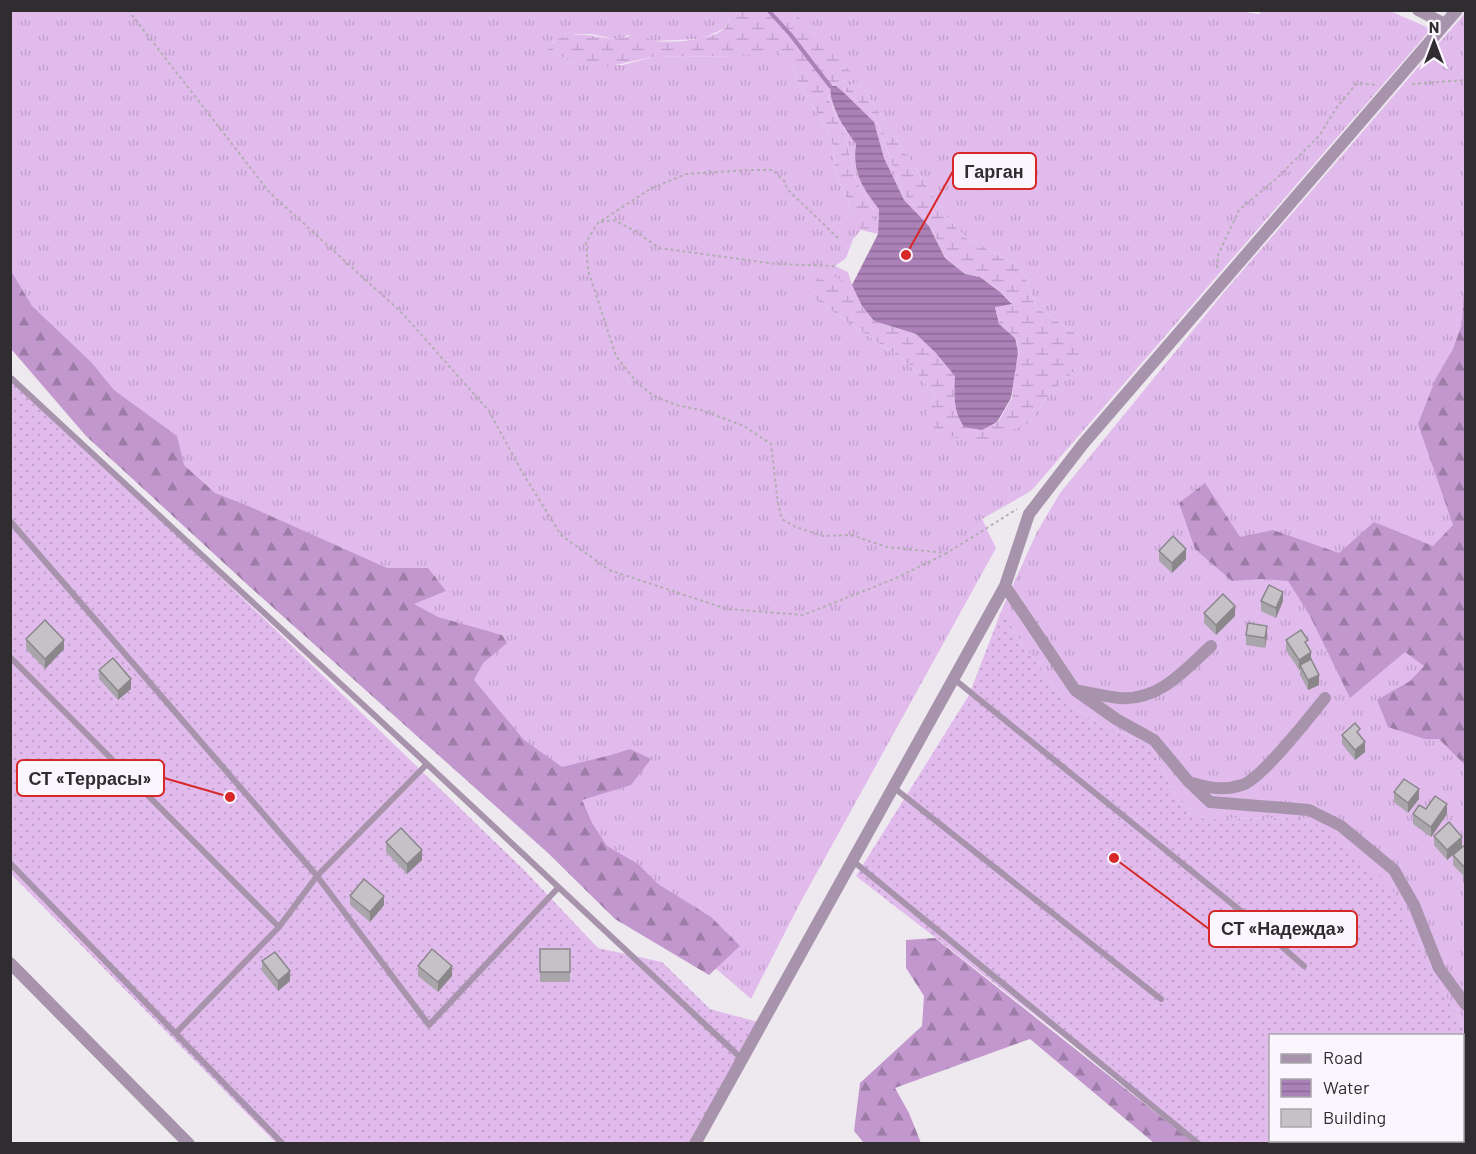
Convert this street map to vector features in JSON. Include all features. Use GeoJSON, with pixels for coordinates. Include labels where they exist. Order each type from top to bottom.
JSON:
{"type":"FeatureCollection","features":[{"type":"Feature","properties":{"kind":"street"},"geometry":{"type":"LineString","coordinates":[[1418,10],[1445,24]]}},
{"type":"Feature","properties":{"kind":"street"},"geometry":{"type":"LineString","coordinates":[[696,1143],[1005,586],[1029,514],[1083,444],[1457,10]]}},
{"type":"Feature","properties":{"kind":"street"},"geometry":{"type":"LineString","coordinates":[[1005,586],[1075,690],[1116,719],[1154,740],[1188,782],[1210,802],[1309,810],[1341,826],[1394,870],[1414,905],[1438,968],[1466,1005]]}},
{"type":"Feature","properties":{"kind":"street"},"geometry":{"type":"LineString","coordinates":[[1075,690],[1122,698],[1148,695],[1171,683],[1211,646]]}},
{"type":"Feature","properties":{"kind":"street"},"geometry":{"type":"LineString","coordinates":[[1188,782],[1215,789],[1245,785],[1277,756],[1325,698]]}},
{"type":"Feature","properties":{"kind":"street"},"geometry":{"type":"LineString","coordinates":[[10,963],[189,1143]]}},
{"type":"Feature","properties":{"kind":"lane"},"geometry":{"type":"LineString","coordinates":[[10,381],[12,379],[742,1060]]}},
{"type":"Feature","properties":{"kind":"lane"},"geometry":{"type":"LineString","coordinates":[[10,521],[317,876],[429,1024],[558,888]]}},
{"type":"Feature","properties":{"kind":"lane"},"geometry":{"type":"LineString","coordinates":[[10,657],[279,927]]}},
{"type":"Feature","properties":{"kind":"lane"},"geometry":{"type":"LineString","coordinates":[[953,679],[1241,911],[1304,966]]}},
{"type":"Feature","properties":{"kind":"lane"},"geometry":{"type":"LineString","coordinates":[[176,1033],[279,927],[317,876],[427,764]]}},
{"type":"Feature","properties":{"kind":"lane"},"geometry":{"type":"LineString","coordinates":[[893,787],[1161,999]]}},
{"type":"Feature","properties":{"kind":"lane"},"geometry":{"type":"LineString","coordinates":[[853,861],[1199,1143]]}},
{"type":"Feature","properties":{"kind":"lane"},"geometry":{"type":"LineString","coordinates":[[10,863],[283,1143]]}},
{"type":"Feature","properties":{"kind":"path"},"geometry":{"type":"LineString","coordinates":[[128,10],[270,193],[402,312],[489,411],[522,472],[561,535],[609,570],[727,609],[803,615],[894,579],[946,553],[1016,509]]}},
{"type":"Feature","properties":{"kind":"path"},"geometry":{"type":"LineString","coordinates":[[838,238],[787,189],[773,170],[686,174],[650,189],[598,223],[586,242],[588,270],[616,356],[637,383],[654,396],[676,405],[701,410],[744,426],[771,444],[782,519],[824,536],[851,535],[887,547],[946,553]]}},
{"type":"Feature","properties":{"kind":"path"},"geometry":{"type":"LineString","coordinates":[[598,223],[614,220],[659,248],[776,264],[835,266]]}},
{"type":"Feature","properties":{"kind":"green space"},"geometry":{"type":"Polygon","coordinates":[[[786,10],[794,12],[858,79],[827,85],[828,96],[846,140],[857,183],[874,211],[874,230],[859,228],[835,172],[833,145],[821,119],[797,81],[792,64],[776,50],[739,56],[653,57],[601,68],[575,64],[547,49],[562,37],[571,35],[619,39],[639,34],[654,41],[691,40],[711,36],[725,28],[729,20],[726,11],[786,10]]]}},
{"type":"Feature","properties":{"kind":"green space"},"geometry":{"type":"Polygon","coordinates":[[[1231,10],[1259,14],[1263,10],[1388,10],[1431,29],[1031,491],[982,519],[996,548],[799,905],[751,999],[145,474],[12,350],[11,11],[726,11],[729,20],[725,28],[702,39],[652,41],[628,35],[619,40],[591,34],[576,34],[553,42],[547,49],[575,64],[623,65],[653,57],[739,56],[776,49],[792,64],[797,81],[821,119],[833,145],[835,172],[851,210],[874,230],[874,211],[857,183],[846,140],[828,95],[827,85],[857,79],[794,12],[786,11],[1231,10]],[[859,82],[843,89],[875,117],[903,193],[927,219],[946,258],[965,273],[980,276],[1000,291],[1012,304],[1000,324],[1015,338],[999,324],[995,306],[1011,303],[980,277],[965,274],[945,258],[929,226],[904,200],[884,158],[874,122],[843,127],[856,144],[855,163],[860,179],[879,208],[878,234],[861,230],[853,239],[846,258],[835,266],[848,272],[852,285],[818,280],[806,293],[909,364],[935,395],[927,413],[956,438],[1028,424],[1048,396],[1080,365],[1080,337],[1036,307],[1022,268],[966,238],[949,220],[859,82]]]}},
{"type":"Feature","properties":{"kind":"green space"},"geometry":{"type":"Polygon","coordinates":[[[1465,13],[1465,1028],[1445,995],[1307,818],[1204,819],[1178,800],[1150,744],[1102,725],[1068,705],[1016,635],[1002,609],[1037,532],[1060,493],[1225,291],[1465,13]]]}},
{"type":"Feature","properties":{"kind":"green space"},"geometry":{"type":"Polygon","coordinates":[[[859,82],[949,220],[966,238],[1022,268],[1036,307],[1080,337],[1080,365],[1048,396],[1028,424],[983,442],[956,438],[935,430],[927,413],[935,395],[909,364],[806,293],[823,271],[852,285],[861,306],[874,321],[916,334],[955,376],[956,409],[964,427],[983,430],[998,422],[1012,398],[1019,352],[1016,338],[1000,324],[996,307],[1012,303],[980,276],[965,274],[946,258],[927,219],[903,193],[875,117],[843,89],[859,82]]]}},
{"type":"Feature","properties":{"kind":"green space"},"geometry":{"type":"Polygon","coordinates":[[[11,271],[32,306],[91,362],[114,390],[177,436],[184,465],[215,493],[387,568],[428,568],[446,591],[414,604],[438,617],[502,635],[507,643],[483,663],[474,680],[524,740],[562,767],[630,749],[651,759],[631,785],[582,800],[592,823],[607,846],[638,864],[658,884],[711,917],[740,946],[709,975],[615,919],[548,853],[250,587],[86,436],[12,350],[11,271]]]}},
{"type":"Feature","properties":{"kind":"green space"},"geometry":{"type":"Polygon","coordinates":[[[1465,274],[1466,765],[1439,739],[1425,739],[1388,727],[1377,700],[1410,681],[1424,666],[1405,652],[1350,698],[1309,614],[1288,581],[1262,579],[1232,581],[1195,549],[1179,503],[1205,483],[1240,537],[1273,530],[1339,553],[1374,522],[1433,546],[1453,525],[1418,424],[1436,378],[1453,349],[1462,324],[1465,274]]]}},
{"type":"Feature","properties":{"kind":"green space"},"geometry":{"type":"Polygon","coordinates":[[[852,285],[874,321],[861,306],[852,285]]]}},
{"type":"Feature","properties":{"kind":"green space"},"geometry":{"type":"Polygon","coordinates":[[[916,334],[955,376],[954,393],[954,376],[916,334]]]}},
{"type":"Feature","properties":{"kind":"green space"},"geometry":{"type":"Polygon","coordinates":[[[1015,338],[1018,350],[1016,377],[1007,405],[1000,417],[992,426],[975,430],[964,427],[956,409],[954,396],[1015,338]]]}},
{"type":"Feature","properties":{"kind":"green space"},"geometry":{"type":"Polygon","coordinates":[[[10,373],[525,871],[598,948],[662,962],[710,1009],[758,1022],[694,1143],[276,1143],[11,874],[10,373]]]}},
{"type":"Feature","properties":{"kind":"green space"},"geometry":{"type":"Polygon","coordinates":[[[1002,609],[1016,635],[1068,705],[1102,725],[1150,744],[1178,800],[1204,819],[1307,818],[1341,840],[1392,889],[1445,995],[1465,1028],[1465,1143],[1200,1143],[856,876],[969,695],[1002,609]]]}},
{"type":"Feature","properties":{"kind":"green space"},"geometry":{"type":"Polygon","coordinates":[[[935,938],[1194,1143],[1154,1143],[1030,1039],[895,1088],[909,1113],[921,1143],[864,1143],[854,1131],[860,1083],[922,1026],[924,996],[906,968],[906,940],[935,938]]]}},
{"type":"Feature","properties":{"kind":"water"},"geometry":{"type":"Polygon","coordinates":[[[830,86],[836,86],[874,122],[884,158],[904,200],[929,226],[945,258],[965,274],[980,277],[1012,304],[995,307],[999,324],[1015,338],[1018,352],[1011,398],[997,422],[982,430],[964,427],[960,421],[956,409],[955,376],[935,352],[916,334],[874,321],[862,306],[852,285],[878,234],[879,209],[860,179],[856,163],[856,144],[838,117],[830,86]]]}},
{"type":"Feature","properties":{"kind":"building"},"geometry":{"type":"Polygon","coordinates":[[[1173,536],[1186,549],[1172,563],[1159,551],[1173,536]]]}},
{"type":"Feature","properties":{"kind":"building"},"geometry":{"type":"Polygon","coordinates":[[[1269,585],[1283,592],[1276,608],[1261,601],[1269,585]]]}},
{"type":"Feature","properties":{"kind":"building"},"geometry":{"type":"Polygon","coordinates":[[[1223,594],[1235,606],[1216,625],[1204,613],[1223,594]]]}},
{"type":"Feature","properties":{"kind":"building"},"geometry":{"type":"Polygon","coordinates":[[[45,620],[64,640],[45,659],[26,639],[45,620]]]}},
{"type":"Feature","properties":{"kind":"building"},"geometry":{"type":"Polygon","coordinates":[[[1248,623],[1267,626],[1265,638],[1246,635],[1248,623]]]}},
{"type":"Feature","properties":{"kind":"building"},"geometry":{"type":"Polygon","coordinates":[[[1301,630],[1308,640],[1305,642],[1311,652],[1299,660],[1286,640],[1301,630]]]}},
{"type":"Feature","properties":{"kind":"building"},"geometry":{"type":"Polygon","coordinates":[[[113,658],[131,679],[118,691],[99,670],[113,658]]]}},
{"type":"Feature","properties":{"kind":"building"},"geometry":{"type":"Polygon","coordinates":[[[1311,659],[1319,675],[1308,680],[1300,665],[1311,659]]]}},
{"type":"Feature","properties":{"kind":"building"},"geometry":{"type":"Polygon","coordinates":[[[1355,723],[1360,729],[1357,732],[1365,742],[1355,750],[1342,735],[1355,723]]]}},
{"type":"Feature","properties":{"kind":"building"},"geometry":{"type":"Polygon","coordinates":[[[1404,779],[1419,789],[1408,803],[1394,792],[1404,779]]]}},
{"type":"Feature","properties":{"kind":"building"},"geometry":{"type":"Polygon","coordinates":[[[1435,796],[1447,804],[1431,827],[1413,814],[1419,805],[1426,809],[1435,796]]]}},
{"type":"Feature","properties":{"kind":"building"},"geometry":{"type":"Polygon","coordinates":[[[1449,822],[1462,837],[1447,850],[1434,836],[1449,822]]]}},
{"type":"Feature","properties":{"kind":"building"},"geometry":{"type":"Polygon","coordinates":[[[401,828],[422,850],[407,864],[386,842],[401,828]]]}},
{"type":"Feature","properties":{"kind":"building"},"geometry":{"type":"Polygon","coordinates":[[[1466,844],[1466,864],[1463,866],[1453,855],[1466,844]]]}},
{"type":"Feature","properties":{"kind":"building"},"geometry":{"type":"Polygon","coordinates":[[[364,879],[384,896],[370,912],[350,896],[364,879]]]}},
{"type":"Feature","properties":{"kind":"building"},"geometry":{"type":"Polygon","coordinates":[[[432,949],[452,966],[438,982],[418,966],[432,949]]]}},
{"type":"Feature","properties":{"kind":"building"},"geometry":{"type":"Polygon","coordinates":[[[540,949],[570,949],[570,972],[540,972],[540,949]]]}},
{"type":"Feature","properties":{"kind":"building"},"geometry":{"type":"Polygon","coordinates":[[[275,952],[290,971],[278,981],[262,961],[275,952]]]}},
{"type":"Feature","properties":{"kind":"waterway"},"geometry":{"type":"LineString","coordinates":[[768,10],[790,34],[830,86]]}},
{"type":"Feature","properties":{"kind":"place","name":"Гарган"},"geometry":{"type":"Point","coordinates":[906,255]}},
{"type":"Feature","properties":{"kind":"place","name":"СТ «Террасы»"},"geometry":{"type":"Point","coordinates":[230,797]}},
{"type":"Feature","properties":{"kind":"place","name":"СТ «Надежда»"},"geometry":{"type":"Point","coordinates":[1114,858]}}]}
